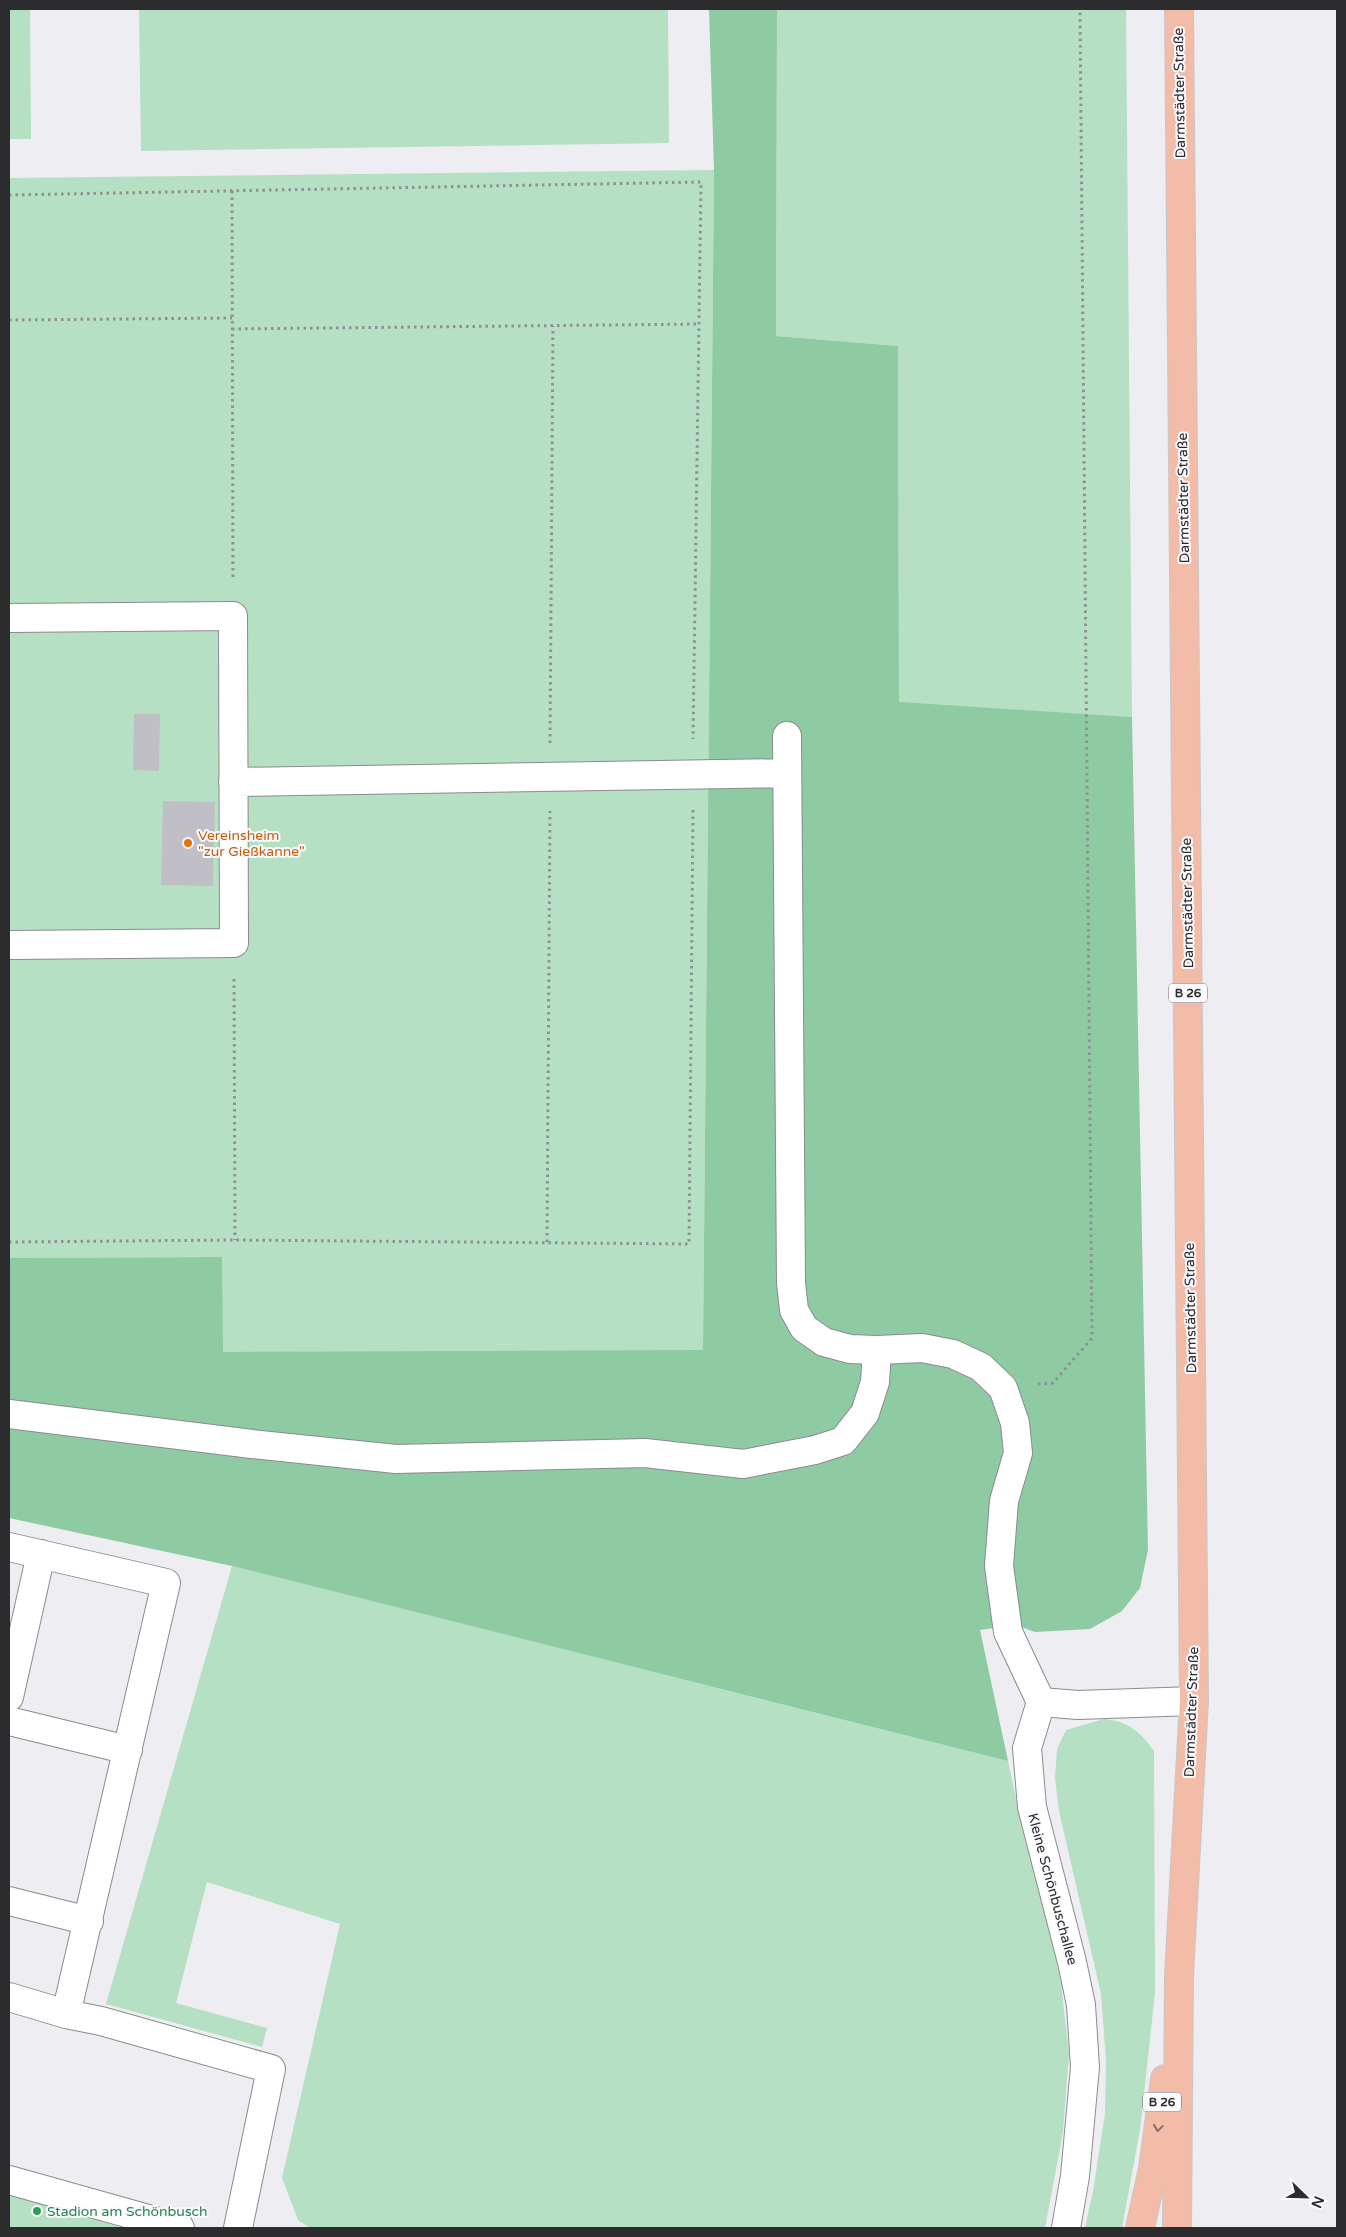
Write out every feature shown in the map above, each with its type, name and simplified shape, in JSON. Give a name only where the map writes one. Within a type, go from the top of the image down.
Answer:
[{"type":"main road","name":"Darmstädter Straße","points":[[1178,2228],[1179,1976],[1194,1701],[1179,9]]},
{"type":"main road","name":"Darmstädter Straße","points":[[1140,2228],[1153,2169],[1179,1976]]},
{"type":"street","points":[[9,618],[233,616],[234,943],[9,946]]},
{"type":"street","points":[[787,736],[791,1273],[794,1310],[804,1328],[824,1342],[850,1349],[922,1348],[953,1354],[981,1367],[1003,1388],[1015,1423],[1018,1453],[1004,1501],[998,1566],[1008,1632],[1041,1702],[1078,1705],[1194,1701]]},
{"type":"street","points":[[233,782],[788,773]]},
{"type":"street","points":[[9,1414],[252,1444],[396,1459],[645,1453],[743,1464],[815,1450],[842,1440],[865,1413],[875,1382],[877,1350]]},
{"type":"street","points":[[9,1547],[166,1583],[66,2014]]},
{"type":"street","points":[[9,1696],[41,1554]]},
{"type":"street","name":"Kleine Schönbuschallee","points":[[1041,1702],[1027,1748],[1032,1807],[1072,1962],[1081,2005],[1085,2068],[1076,2176],[1066,2228]]},
{"type":"street","points":[[9,1721],[128,1750]]},
{"type":"street","points":[[9,1901],[89,1920]]},
{"type":"street","points":[[9,1997],[271,2069],[238,2228]]},
{"type":"street","points":[[9,2180],[180,2228]]},
{"type":"path","points":[[1003,1388],[1053,1383],[1092,1338],[1080,9]]},
{"type":"path","points":[[9,196],[701,182],[688,1244],[234,1240],[9,1242]]},
{"type":"path","points":[[232,192],[233,616]]},
{"type":"path","points":[[9,320],[232,318]]},
{"type":"path","points":[[232,329],[699,324]]},
{"type":"path","points":[[234,943],[234,1240]]},
{"type":"green space","points":[[9,9],[30,9],[31,139],[9,139]]},
{"type":"green space","points":[[139,9],[668,9],[669,143],[141,151]]},
{"type":"green space","points":[[709,9],[777,9],[776,336],[898,346],[899,702],[1132,717],[1148,1550],[1140,1588],[1122,1611],[1090,1629],[1035,1632],[1016,1625],[980,1630],[1008,1761],[232,1566],[9,1518],[9,1258],[222,1257],[223,1352],[703,1350],[714,170]]},
{"type":"green space","points":[[777,9],[1126,9],[1132,717],[899,703],[898,346],[776,336]]},
{"type":"green space","points":[[714,170],[703,1351],[222,1352],[222,1257],[9,1258],[9,178]]},
{"type":"green space","points":[[232,1566],[1008,1761],[1025,1840],[1047,1915],[1061,1983],[1069,2054],[1063,2132],[1045,2228],[310,2228],[298,2220],[282,2178],[340,1924],[207,1882],[176,2003],[267,2028],[262,2047],[106,2004]]},
{"type":"green space","points":[[1104,1719],[1127,1725],[1139,1733],[1154,1751],[1155,1993],[1140,2130],[1122,2228],[1085,2228],[1105,2114],[1106,2061],[1101,1994],[1059,1811],[1055,1778],[1057,1749],[1066,1730]]},
{"type":"green space","name":"Stadion am Schönbusch","points":[[9,2193],[123,2228],[9,2228]]},
{"type":"building","points":[[134,714],[160,714],[159,771],[133,770]]},
{"type":"building","name":"Vereinsheim \"zur Gießkanne\"","points":[[163,801],[215,802],[213,886],[161,885]]},
{"type":"place","name":"Vereinsheim \"zur Gießkanne\"","points":[[188,843]]},
{"type":"place","name":"Stadion am Schönbusch","points":[[37,2211]]}]
